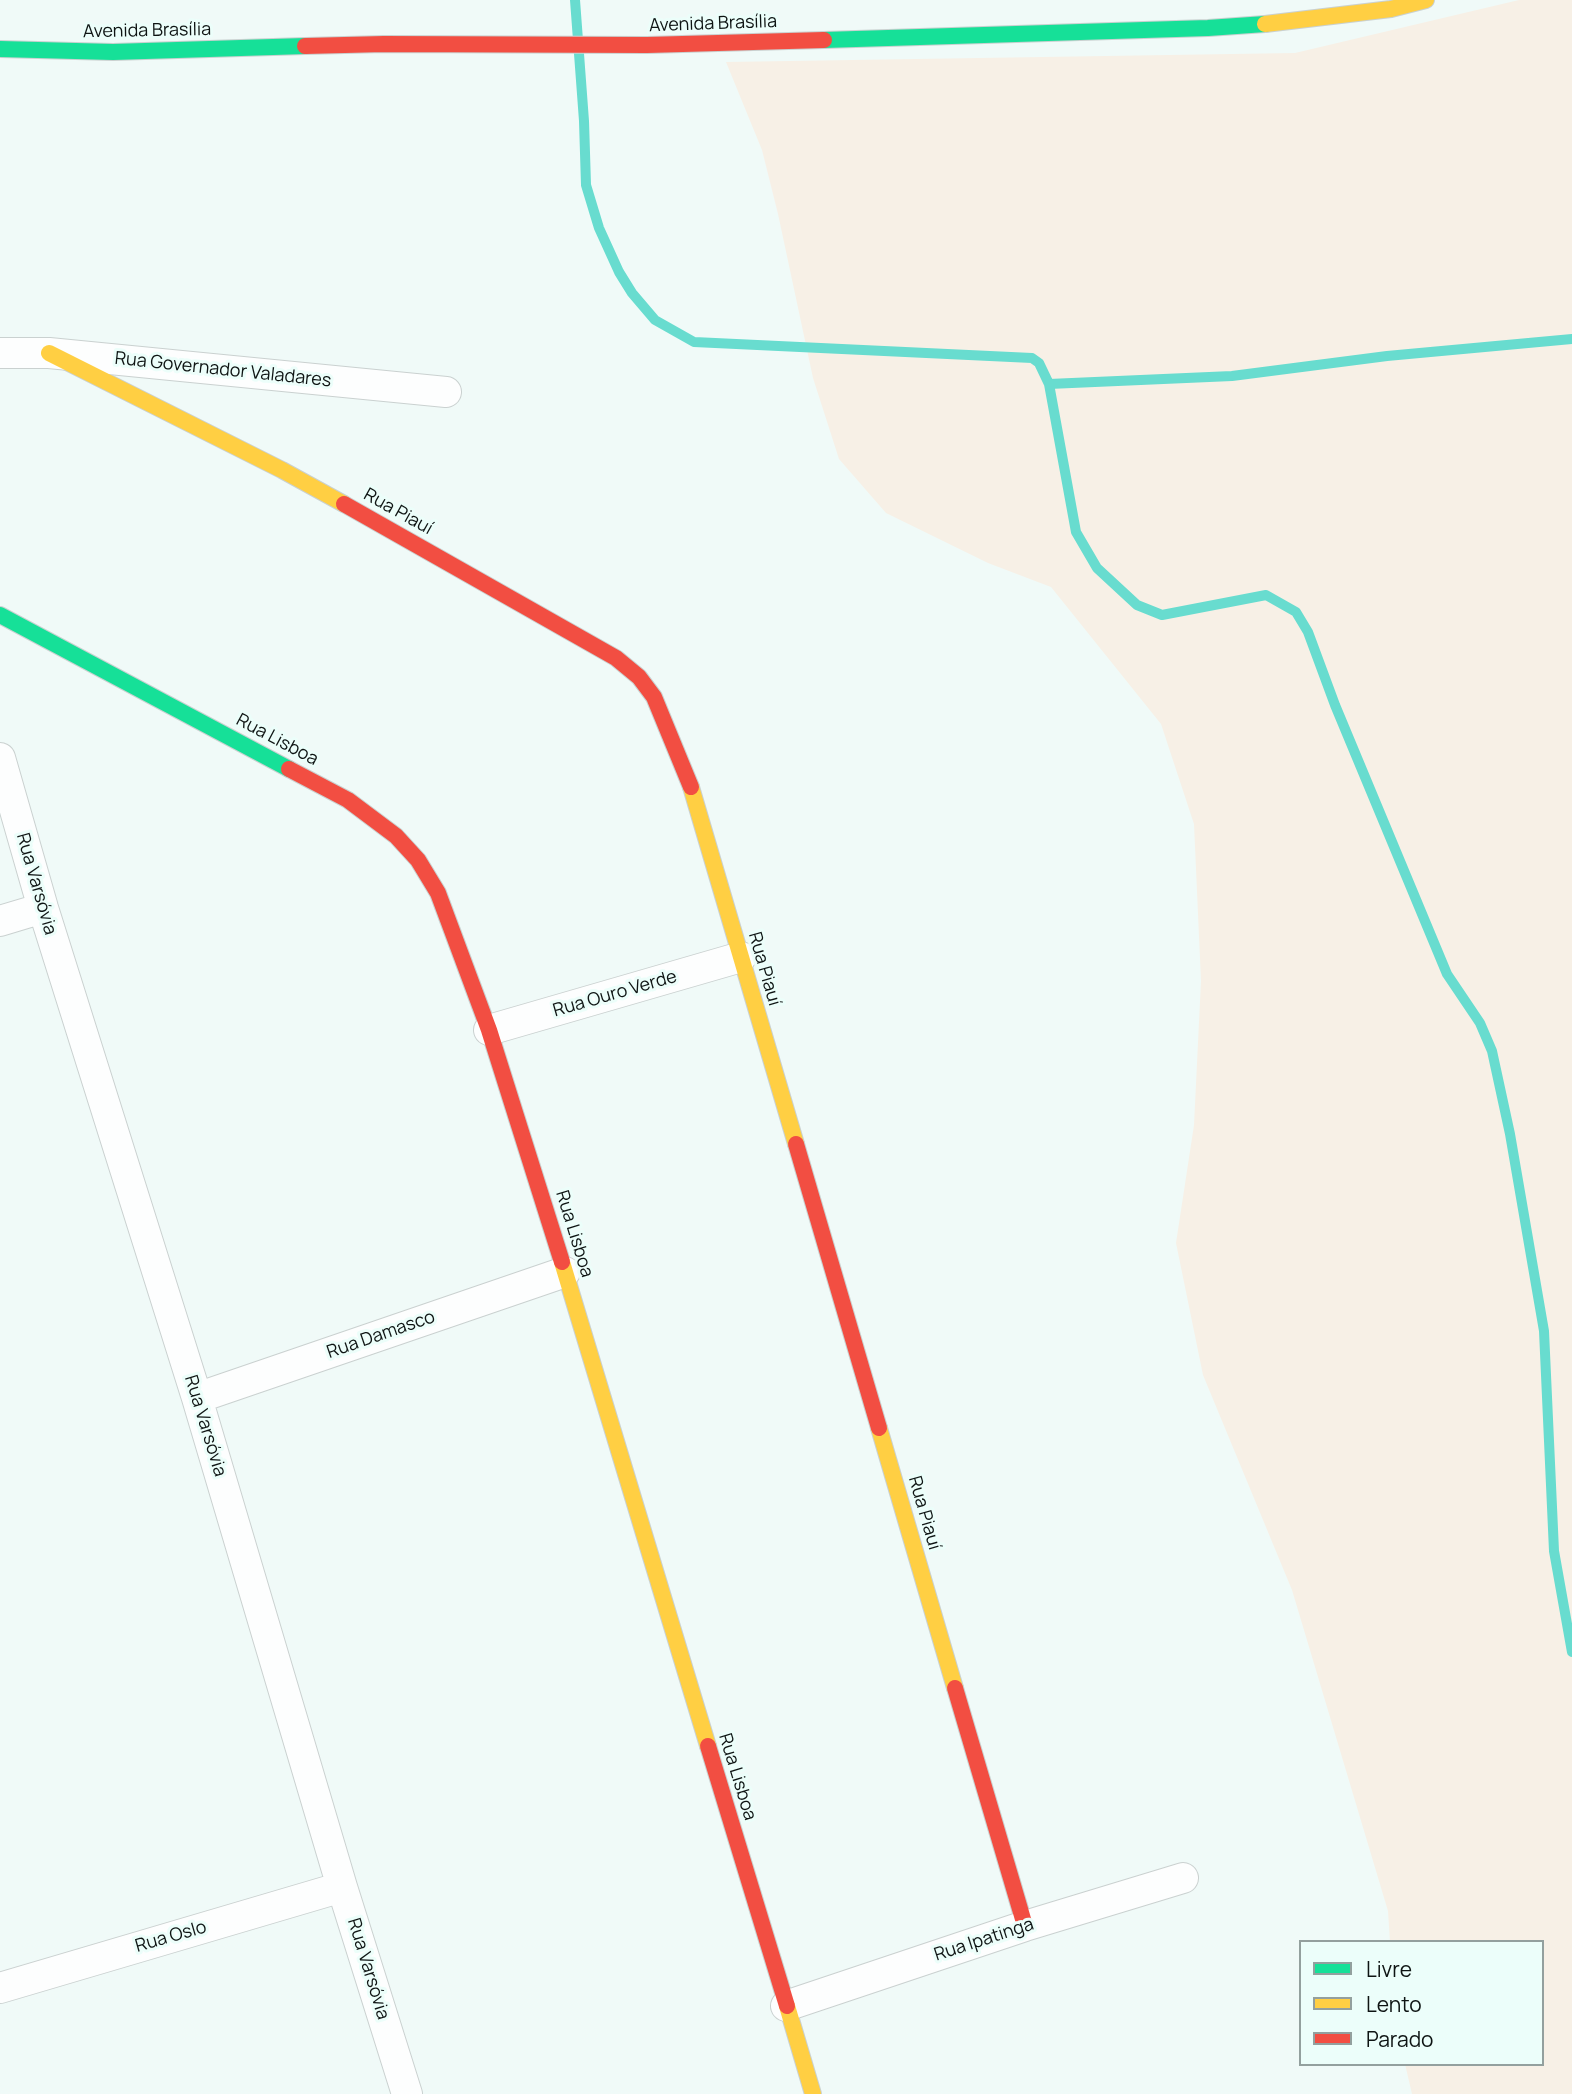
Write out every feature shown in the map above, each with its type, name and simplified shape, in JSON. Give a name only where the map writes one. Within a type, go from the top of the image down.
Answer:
[{"type":"street","name":"Avenida Brasília","points":[[0,49],[113,52],[384,44],[647,45],[1208,28],[1299,22],[1391,9],[1426,0]]},
{"type":"street","name":"Rua Governador Valadares","points":[[0,353],[49,353],[446,392]]},
{"type":"street","name":"Rua Piauí","points":[[49,353],[294,477],[585,639],[616,658],[639,677],[654,696],[689,780],[1025,1926]]},
{"type":"street","name":"Rua Lisboa","points":[[0,615],[348,800],[396,836],[418,860],[438,892],[489,1030],[565,1272],[813,2094]]},
{"type":"street","name":"Rua Varsóvia","points":[[0,758],[43,908],[197,1398],[342,1887],[407,2094]]},
{"type":"street","points":[[0,921],[43,908]]},
{"type":"street","name":"Rua Ouro Verde","points":[[489,1030],[741,957]]},
{"type":"street","name":"Rua Damasco","points":[[197,1398],[565,1272]]},
{"type":"street","name":"Rua Ipatinga","points":[[786,2006],[1025,1926],[1183,1878]]},
{"type":"street","name":"Rua Oslo","points":[[0,1988],[342,1887]]},
{"type":"shaded area","points":[[1519,0],[1572,0],[1572,2094],[1412,2094],[1405,2066],[1544,2066],[1544,1940],[1390,1940],[1388,1911],[1292,1590],[1203,1375],[1176,1243],[1194,1125],[1201,981],[1194,824],[1161,724],[1051,587],[988,563],[886,513],[839,459],[813,378],[762,150],[726,62],[1295,53]]},
{"type":"waterway","points":[[575,0],[586,185],[599,228],[619,272],[632,293],[655,320],[694,342],[1032,358],[1039,363],[1049,384],[1076,532],[1097,568],[1137,605],[1162,615],[1266,595],[1296,612],[1308,632],[1335,705],[1447,974],[1480,1023],[1492,1051],[1510,1134],[1544,1331],[1554,1551],[1572,1652]]},
{"type":"waterway","points":[[1049,384],[1232,376],[1387,356],[1572,339]]},
{"type":"traffic: fast","points":[[824,40],[1265,24]]},
{"type":"traffic: fast","points":[[0,49],[113,52],[305,46]]},
{"type":"traffic: fast","points":[[0,615],[289,769]]},
{"type":"traffic: slow","points":[[1265,24],[1391,9],[1426,0]]},
{"type":"traffic: slow","points":[[49,353],[344,504]]},
{"type":"traffic: slow","points":[[691,787],[796,1144]]},
{"type":"traffic: slow","points":[[562,1262],[708,1746]]},
{"type":"traffic: slow","points":[[879,1428],[955,1688]]},
{"type":"traffic: slow","points":[[787,2006],[813,2094]]},
{"type":"traffic: jam","points":[[305,46],[647,45],[824,40]]},
{"type":"traffic: jam","points":[[344,504],[616,658],[639,677],[654,697],[691,787]]},
{"type":"traffic: jam","points":[[289,769],[348,800],[396,836],[418,860],[438,893],[489,1030],[562,1262]]},
{"type":"traffic: jam","points":[[796,1144],[879,1428]]},
{"type":"traffic: jam","points":[[955,1688],[1025,1926]]},
{"type":"traffic: jam","points":[[708,1746],[787,2006]]}]
